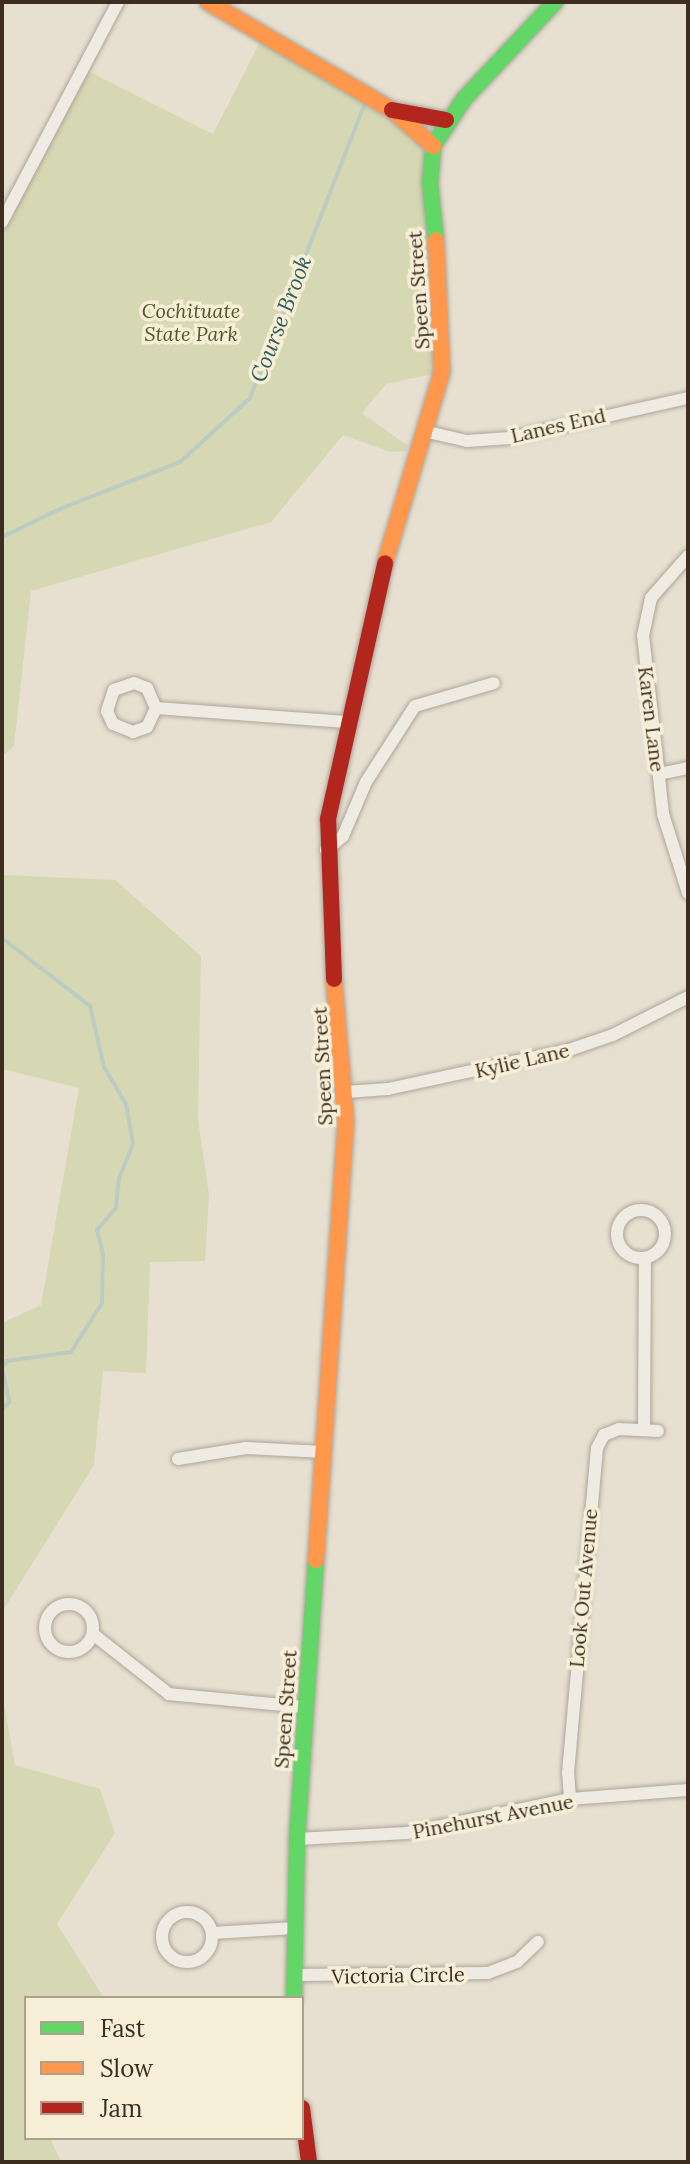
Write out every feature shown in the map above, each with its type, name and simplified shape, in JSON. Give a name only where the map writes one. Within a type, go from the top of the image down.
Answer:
[{"type":"street","points":[[2,222],[118,2]]},
{"type":"street","points":[[208,2],[392,110],[433,146],[446,120],[555,2]]},
{"type":"street","points":[[392,110],[446,120]]},
{"type":"street","name":"Speen Street","points":[[294,1996],[297,1839],[346,1092],[326,850],[332,788],[346,722],[394,529],[428,432],[444,355],[430,183],[433,146]]},
{"type":"street","name":"Lanes End","points":[[428,432],[467,441],[499,439],[688,398]]},
{"type":"street","name":"Karen Lane","points":[[688,556],[651,598],[644,615],[644,656],[667,837],[688,893]]},
{"type":"street","points":[[126,683],[147,688],[156,708],[147,727],[133,732],[113,724],[107,711],[114,690],[126,683]]},
{"type":"street","points":[[326,850],[343,836],[366,782],[415,706],[494,683]]},
{"type":"street","points":[[156,708],[346,722]]},
{"type":"street","points":[[659,774],[688,768]]},
{"type":"street","name":"Kylie Lane","points":[[346,1092],[388,1089],[569,1050],[613,1035],[688,997]]},
{"type":"street","points":[[633,1210],[654,1213],[664,1227],[660,1248],[645,1258],[628,1255],[618,1243],[618,1225],[633,1210]]},
{"type":"street","points":[[644,1429],[645,1258]]},
{"type":"street","name":"Look Out Avenue","points":[[570,1799],[568,1773],[597,1448],[611,1431],[658,1431]]},
{"type":"street","points":[[178,1459],[246,1448],[324,1452]]},
{"type":"street","points":[[93,1634],[78,1651],[57,1650],[45,1636],[45,1621],[61,1605],[77,1605],[90,1617],[93,1634],[169,1694],[305,1707]]},
{"type":"street","name":"Pinehurst Avenue","points":[[297,1839],[420,1831],[570,1799],[688,1790]]},
{"type":"street","points":[[183,1912],[205,1919],[212,1933],[205,1954],[191,1961],[171,1955],[162,1939],[168,1921],[183,1912]]},
{"type":"street","points":[[212,1933],[295,1928]]},
{"type":"street","name":"Victoria Circle","points":[[295,1975],[488,1973],[517,1962],[538,1942]]},
{"type":"street","points":[[304,2123],[309,2162]]},
{"type":"green space","name":"Cochituate State Park","points":[[265,32],[433,146],[442,372],[386,384],[362,413],[408,446],[406,451],[390,452],[343,435],[271,522],[31,591],[14,746],[2,756],[2,222],[82,68],[213,134]]},
{"type":"green space","points":[[2,875],[115,880],[201,956],[198,1119],[209,1195],[205,1261],[150,1262],[146,1373],[103,1371],[94,1465],[2,1612],[2,1323],[41,1305],[79,1088],[2,1069]]},
{"type":"green space","points":[[2,1693],[15,1765],[100,1789],[115,1833],[57,1924],[103,1996],[24,1996],[24,2140],[51,2140],[61,2162],[2,2162]]},
{"type":"waterway","name":"Course Brook","points":[[2,537],[62,508],[180,462],[250,398],[364,105]]},
{"type":"waterway","name":"Course Brook","points":[[2,938],[90,1006],[104,1067],[126,1104],[133,1144],[119,1178],[116,1208],[97,1230],[103,1254],[102,1303],[71,1352],[7,1361],[2,1368],[9,1402],[2,1409]]},
{"type":"traffic: fast","points":[[436,240],[430,183],[433,146],[464,99],[555,2]]},
{"type":"traffic: fast","points":[[294,1996],[297,1839],[316,1560]]},
{"type":"traffic: slow","points":[[208,2],[392,110],[433,146]]},
{"type":"traffic: slow","points":[[385,563],[442,372],[436,240]]},
{"type":"traffic: slow","points":[[316,1560],[346,1123],[334,979]]},
{"type":"traffic: jam","points":[[392,110],[446,120]]},
{"type":"traffic: jam","points":[[334,979],[328,819],[385,563]]},
{"type":"traffic: jam","points":[[304,2123],[309,2162]]}]
